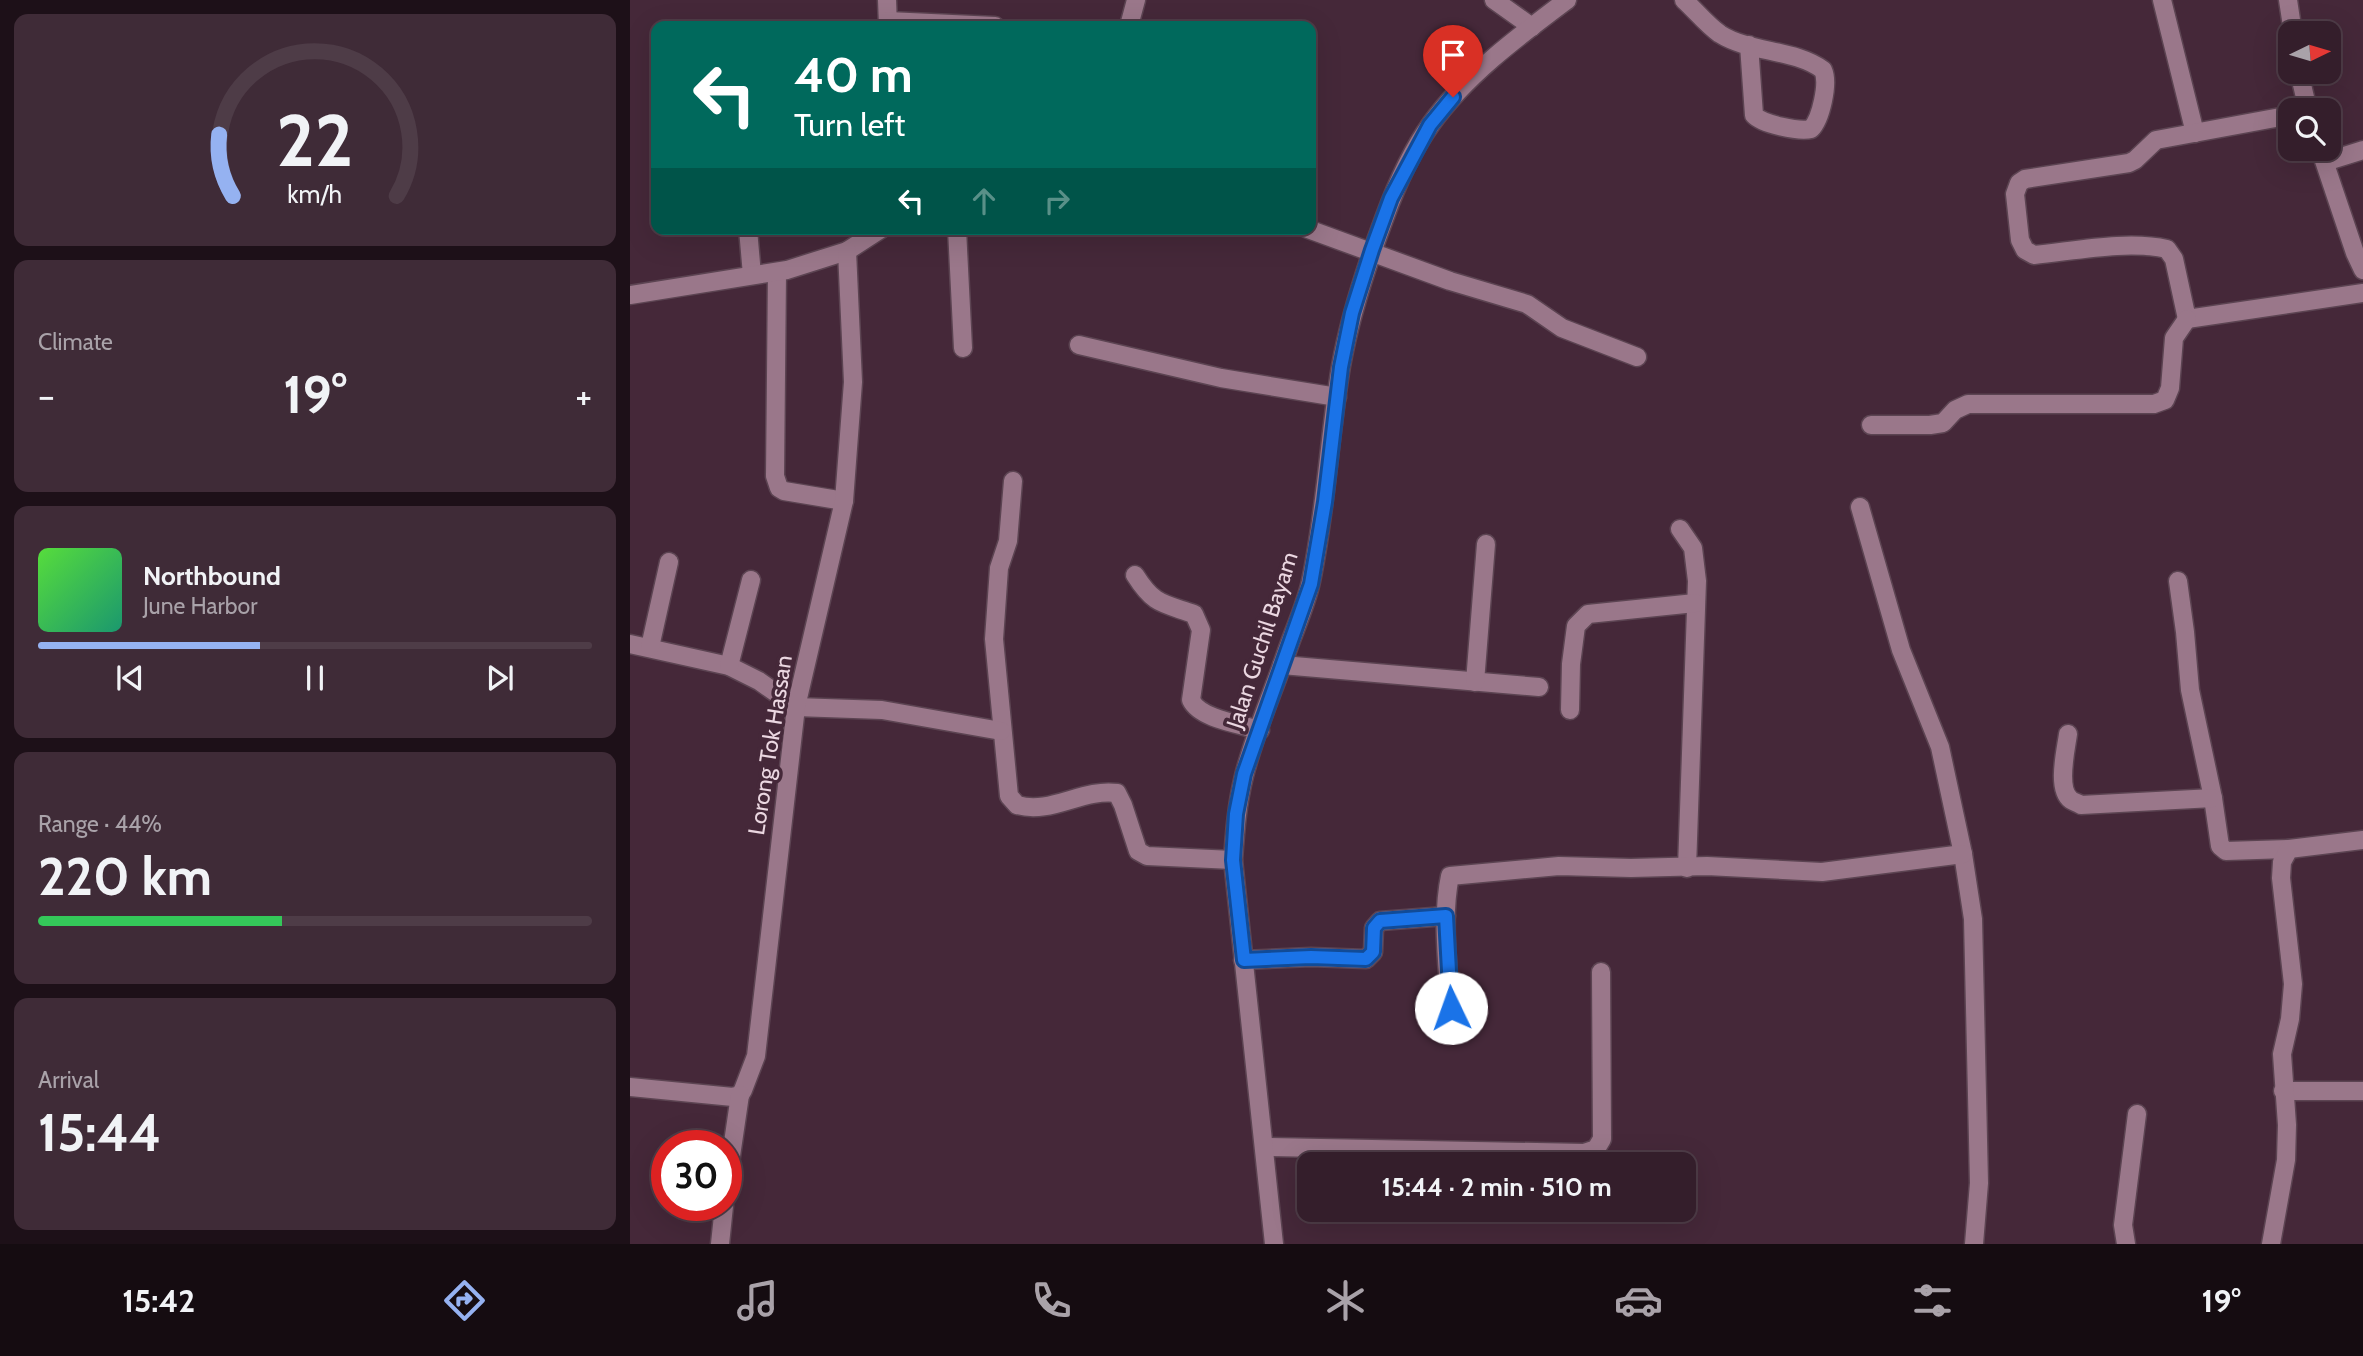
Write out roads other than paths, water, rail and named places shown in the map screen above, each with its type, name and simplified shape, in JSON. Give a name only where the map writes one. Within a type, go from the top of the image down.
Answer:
[{"type":"street","points":[[887,0],[888,21]]},
{"type":"street","points":[[1130,21],[1136,0]]},
{"type":"street","points":[[1494,0],[1532,27]]},
{"type":"street","name":"Jalan Guchil Bayam","points":[[1274,1244],[1233,860],[1236,814],[1260,730],[1311,584],[1325,502],[1341,367],[1352,313],[1391,198],[1430,125],[1453,97],[1532,27],[1567,0]]},
{"type":"street","points":[[1684,0],[1720,34],[1809,62],[1823,70],[1826,80],[1822,106],[1811,130],[1802,131],[1762,121],[1754,115],[1749,45]]},
{"type":"street","points":[[2162,0],[2195,133]]},
{"type":"street","points":[[2288,0],[2291,21]]},
{"type":"street","points":[[1871,425],[1943,423],[1955,410],[1968,404],[2154,404],[2165,400],[2171,388],[2174,338],[2187,319],[2174,259],[2167,250],[2155,247],[2034,255],[2025,250],[2021,240],[2015,194],[2019,183],[2025,179],[2129,163],[2156,140],[2278,117]]},
{"type":"street","points":[[2341,153],[2363,150]]},
{"type":"street","points":[[2325,161],[2363,270]]},
{"type":"street","points":[[1316,232],[1372,250],[1450,281],[1527,304],[1562,328],[1637,357]]},
{"type":"street","points":[[749,235],[752,275]]},
{"type":"street","points":[[630,295],[777,273],[847,251],[872,235]]},
{"type":"street","points":[[957,235],[963,348]]},
{"type":"street","name":"Lorong Tok Hassan","points":[[735,1130],[740,1095],[756,1056],[796,707],[844,500],[853,382],[847,251]]},
{"type":"street","points":[[777,273],[775,476],[779,488],[785,491],[844,500]]},
{"type":"street","points":[[2187,319],[2363,293]]},
{"type":"street","points":[[1079,345],[1221,378],[1338,397]]},
{"type":"street","points":[[1013,481],[1008,541],[999,568],[994,639],[1009,796],[1017,805],[1039,808],[1105,792],[1117,793],[1138,851],[1147,856],[1233,860]]},
{"type":"street","points":[[1860,507],[1902,650],[1940,747],[1963,854],[1973,919],[1979,1177],[1974,1244]]},
{"type":"street","points":[[1680,529],[1693,548],[1697,581],[1687,868]]},
{"type":"street","points":[[1475,682],[1486,544]]},
{"type":"street","points":[[650,647],[669,562]]},
{"type":"street","points":[[1135,575],[1147,593],[1157,601],[1194,614],[1198,620],[1201,630],[1191,700],[1194,707],[1203,713],[1260,730]]},
{"type":"street","points":[[729,666],[751,580]]},
{"type":"street","points":[[2178,581],[2190,690],[2213,798],[2220,846],[2226,851],[2289,849],[2363,840]]},
{"type":"street","points":[[1570,710],[1571,664],[1576,626],[1581,618],[1588,614],[1695,603]]},
{"type":"street","points":[[630,644],[729,666],[760,681],[796,707],[882,710],[1001,731]]},
{"type":"street","points":[[1282,665],[1539,687]]},
{"type":"street","points":[[2068,734],[2063,773],[2064,790],[2069,799],[2081,805],[2213,798]]},
{"type":"street","points":[[2271,1244],[2286,1160],[2287,1125],[2282,1054],[2290,1019],[2293,984],[2281,862],[2289,849]]},
{"type":"street","points":[[1452,1031],[1446,916],[1450,876],[1559,866],[1707,866],[1822,872],[1963,854]]},
{"type":"street","points":[[1244,960],[1311,957],[1366,959],[1373,952],[1374,928],[1380,921],[1446,916]]},
{"type":"street","points":[[1265,1147],[1584,1153],[1596,1149],[1602,1139],[1601,972]]},
{"type":"street","points":[[630,1087],[724,1097],[740,1095]]},
{"type":"street","points":[[2283,1091],[2363,1091]]},
{"type":"street","points":[[2126,1244],[2123,1225],[2137,1114]]},
{"type":"street","points":[[720,1244],[722,1221]]}]
